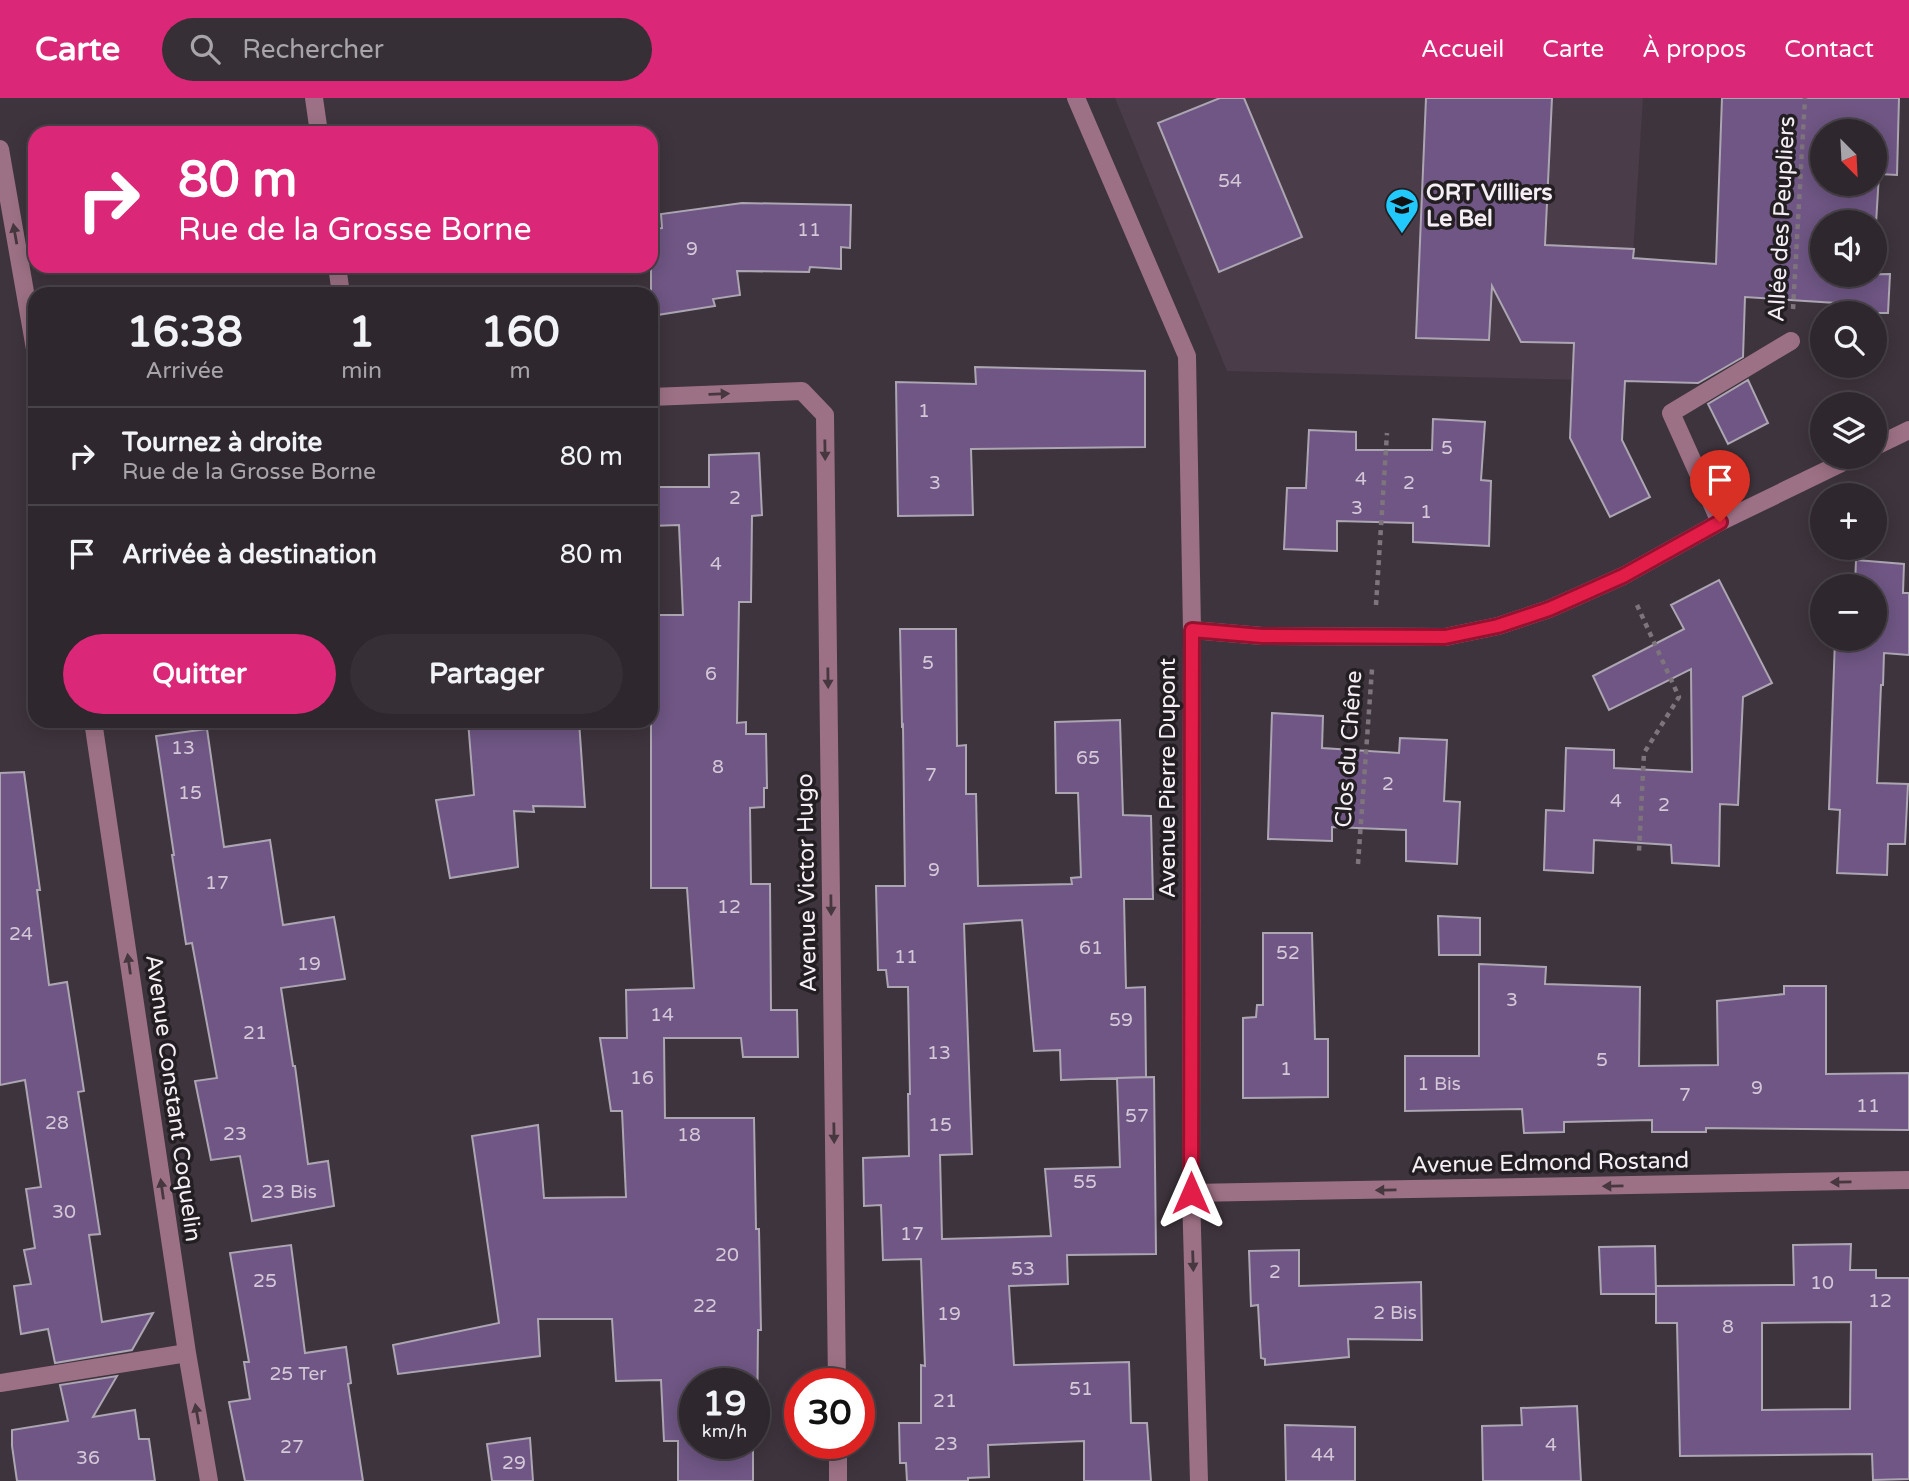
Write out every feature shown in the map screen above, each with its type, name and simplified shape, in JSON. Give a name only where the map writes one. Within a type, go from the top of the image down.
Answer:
[{"type":"street","points":[[314,98],[318,126]]},
{"type":"street","name":"Avenue Pierre Dupont","points":[[1076,98],[1186,356],[1192,630],[1191,1193],[1199,1481]]},
{"type":"street","points":[[0,149],[28,309]]},
{"type":"street","points":[[1720,522],[1671,412],[1791,341]]},
{"type":"street","name":"Avenue Victor Hugo","points":[[658,397],[802,391],[825,415],[837,1368]]},
{"type":"street","points":[[1887,441],[1909,430]]},
{"type":"street","points":[[1192,630],[1262,636],[1445,637],[1498,626],[1549,609],[1623,576],[1720,522],[1829,469]]},
{"type":"street","name":"Avenue Constant Coquelin","points":[[94,728],[187,1353],[209,1481]]},
{"type":"street","name":"Avenue Edmond Rostand","points":[[1191,1193],[1909,1181]]},
{"type":"street","points":[[0,1383],[187,1353]]},
{"type":"street","points":[[838,1459],[838,1481]]},
{"type":"path","name":"Allée des Peupliers","points":[[1791,341],[1805,98]]},
{"type":"path","name":"Clos du Chêne","points":[[1357,864],[1387,433]]},
{"type":"path","points":[[1623,576],[1679,697],[1644,753],[1639,851]]},
{"type":"shaded area","name":"ORT Villiers Le Bel","points":[[1115,98],[1643,98],[1625,381],[1227,371]]},
{"type":"building","points":[[1220,98],[1244,98],[1302,237],[1219,272],[1158,123]]},
{"type":"building","points":[[1426,98],[1552,98],[1545,245],[1634,249],[1633,258],[1716,264],[1722,98],[1899,98],[1897,175],[1887,174],[1887,119],[1810,119],[1810,196],[1878,196],[1877,210],[1810,210],[1810,287],[1887,287],[1887,274],[1890,274],[1888,313],[1887,301],[1810,301],[1745,297],[1743,357],[1698,383],[1625,381],[1622,440],[1650,497],[1610,517],[1570,438],[1574,343],[1521,342],[1492,286],[1489,340],[1416,338]]},
{"type":"building","points":[[742,203],[851,205],[850,248],[841,247],[841,269],[810,267],[809,272],[737,271],[740,295],[713,299],[715,306],[658,315],[658,287],[651,287],[651,273],[658,273],[658,228],[662,228],[661,214]]},
{"type":"building","points":[[975,367],[1145,371],[1145,447],[971,449],[973,515],[898,516],[896,382],[976,384]]},
{"type":"building","points":[[1748,380],[1768,423],[1728,444],[1708,404]]},
{"type":"building","points":[[1433,419],[1485,422],[1481,480],[1491,481],[1489,546],[1413,542],[1413,523],[1337,521],[1337,551],[1284,549],[1287,488],[1306,488],[1309,430],[1356,432],[1356,450],[1432,450]]},
{"type":"building","points":[[759,453],[762,515],[752,516],[751,602],[739,602],[737,723],[746,722],[746,734],[766,734],[767,788],[764,788],[764,807],[750,808],[751,884],[770,884],[771,1010],[797,1010],[798,1057],[743,1057],[741,1038],[664,1038],[665,1118],[754,1118],[756,1229],[759,1229],[761,1330],[758,1330],[758,1368],[679,1368],[679,1459],[753,1459],[753,1481],[678,1481],[678,1441],[664,1441],[661,1380],[616,1381],[612,1319],[538,1319],[540,1356],[398,1374],[393,1345],[499,1323],[472,1136],[538,1125],[544,1198],[626,1197],[622,1111],[611,1111],[600,1038],[627,1038],[626,990],[694,988],[687,888],[651,888],[651,728],[658,728],[658,615],[683,615],[679,525],[658,526],[658,487],[709,487],[709,455]]},
{"type":"building","points":[[1856,560],[1904,564],[1903,593],[1909,593],[1909,655],[1884,653],[1881,685],[1877,783],[1908,784],[1905,844],[1888,844],[1887,875],[1837,873],[1840,810],[1829,809],[1835,651],[1887,651],[1887,574],[1855,574]]},
{"type":"building","points":[[1719,580],[1772,683],[1743,697],[1738,805],[1720,804],[1719,866],[1672,863],[1671,845],[1594,840],[1593,873],[1544,870],[1546,810],[1564,811],[1566,748],[1614,750],[1614,768],[1692,772],[1691,669],[1609,710],[1593,676],[1684,629],[1671,605]]},
{"type":"building","points":[[900,629],[956,629],[957,746],[966,745],[966,794],[976,794],[978,886],[1072,884],[1071,878],[1081,877],[1078,793],[1056,793],[1055,722],[1120,720],[1123,815],[1151,816],[1153,899],[1124,899],[1126,988],[1145,987],[1146,1077],[1120,1078],[1154,1077],[1156,1254],[1067,1255],[1068,1284],[1009,1286],[1014,1365],[1129,1362],[1131,1423],[1147,1423],[1151,1481],[1084,1481],[1084,1441],[988,1445],[989,1477],[968,1478],[968,1481],[907,1481],[906,1463],[900,1463],[899,1423],[921,1423],[921,1365],[925,1366],[921,1259],[883,1260],[881,1205],[864,1206],[863,1158],[909,1156],[908,987],[888,987],[886,970],[878,970],[876,886],[905,886]],"holes":[[[1022,920],[1034,1051],[1060,1050],[1061,1080],[1117,1078],[1120,1167],[1045,1169],[1051,1236],[942,1239],[940,1155],[972,1154],[964,924]]]},
{"type":"building","points":[[1272,713],[1323,716],[1322,748],[1399,753],[1400,738],[1447,740],[1444,801],[1460,802],[1457,864],[1406,861],[1406,830],[1332,827],[1332,841],[1268,839]]},
{"type":"building","points":[[469,728],[579,728],[585,807],[533,806],[534,812],[514,811],[518,867],[450,878],[436,800],[474,795]]},
{"type":"building","points":[[207,729],[224,847],[270,840],[283,925],[334,917],[345,979],[281,988],[308,1164],[328,1161],[334,1206],[252,1221],[240,1156],[211,1160],[195,1081],[217,1078],[192,943],[186,944],[156,736]]},
{"type":"building","points":[[24,772],[40,890],[37,890],[49,985],[67,982],[84,1091],[78,1092],[100,1234],[89,1235],[102,1322],[153,1313],[132,1350],[55,1363],[48,1329],[21,1334],[14,1286],[31,1284],[24,1250],[35,1248],[26,1189],[41,1187],[25,1080],[0,1085],[0,773]]},
{"type":"building","points":[[1438,916],[1480,918],[1480,955],[1439,955]]},
{"type":"building","points":[[1263,933],[1312,933],[1315,1039],[1328,1039],[1328,1097],[1243,1098],[1243,1018],[1256,1017],[1257,1005],[1263,1005]]},
{"type":"building","points":[[1479,964],[1546,967],[1545,984],[1640,987],[1639,1066],[1718,1065],[1717,1001],[1784,994],[1784,986],[1826,986],[1826,1074],[1909,1073],[1909,1130],[1706,1128],[1706,1132],[1652,1132],[1652,1120],[1564,1122],[1564,1132],[1524,1133],[1522,1109],[1405,1111],[1405,1056],[1479,1056]]},
{"type":"building","points":[[1851,1244],[1850,1270],[1876,1270],[1876,1278],[1909,1278],[1909,1479],[1873,1480],[1872,1454],[1680,1456],[1677,1323],[1656,1323],[1656,1286],[1794,1285],[1793,1245]],"holes":[[[1851,1322],[1850,1409],[1762,1410],[1762,1323]]]},
{"type":"building","points":[[291,1245],[305,1353],[346,1347],[351,1383],[348,1384],[363,1481],[245,1481],[229,1402],[250,1399],[244,1362],[249,1362],[230,1253]]},
{"type":"building","points":[[1655,1246],[1656,1294],[1601,1294],[1599,1247]]},
{"type":"building","points":[[1299,1250],[1299,1286],[1421,1282],[1422,1340],[1348,1339],[1349,1357],[1265,1365],[1265,1359],[1261,1358],[1258,1305],[1251,1306],[1249,1251]]},
{"type":"building","points":[[117,1376],[93,1417],[135,1410],[139,1439],[149,1439],[155,1481],[17,1481],[12,1430],[68,1421],[60,1385]]},
{"type":"building","points":[[1577,1406],[1581,1481],[1483,1481],[1482,1426],[1522,1425],[1521,1408]]},
{"type":"building","points":[[1285,1425],[1355,1427],[1355,1481],[1286,1481]]},
{"type":"building","points":[[530,1438],[533,1481],[492,1481],[487,1444]]},
{"type":"place","name":"ORT Villiers Le Bel","points":[[1402,235]]},
{"type":"route","points":[[1191,1193],[1192,630],[1262,636],[1445,637],[1498,626],[1549,609],[1623,576],[1720,522]]}]
